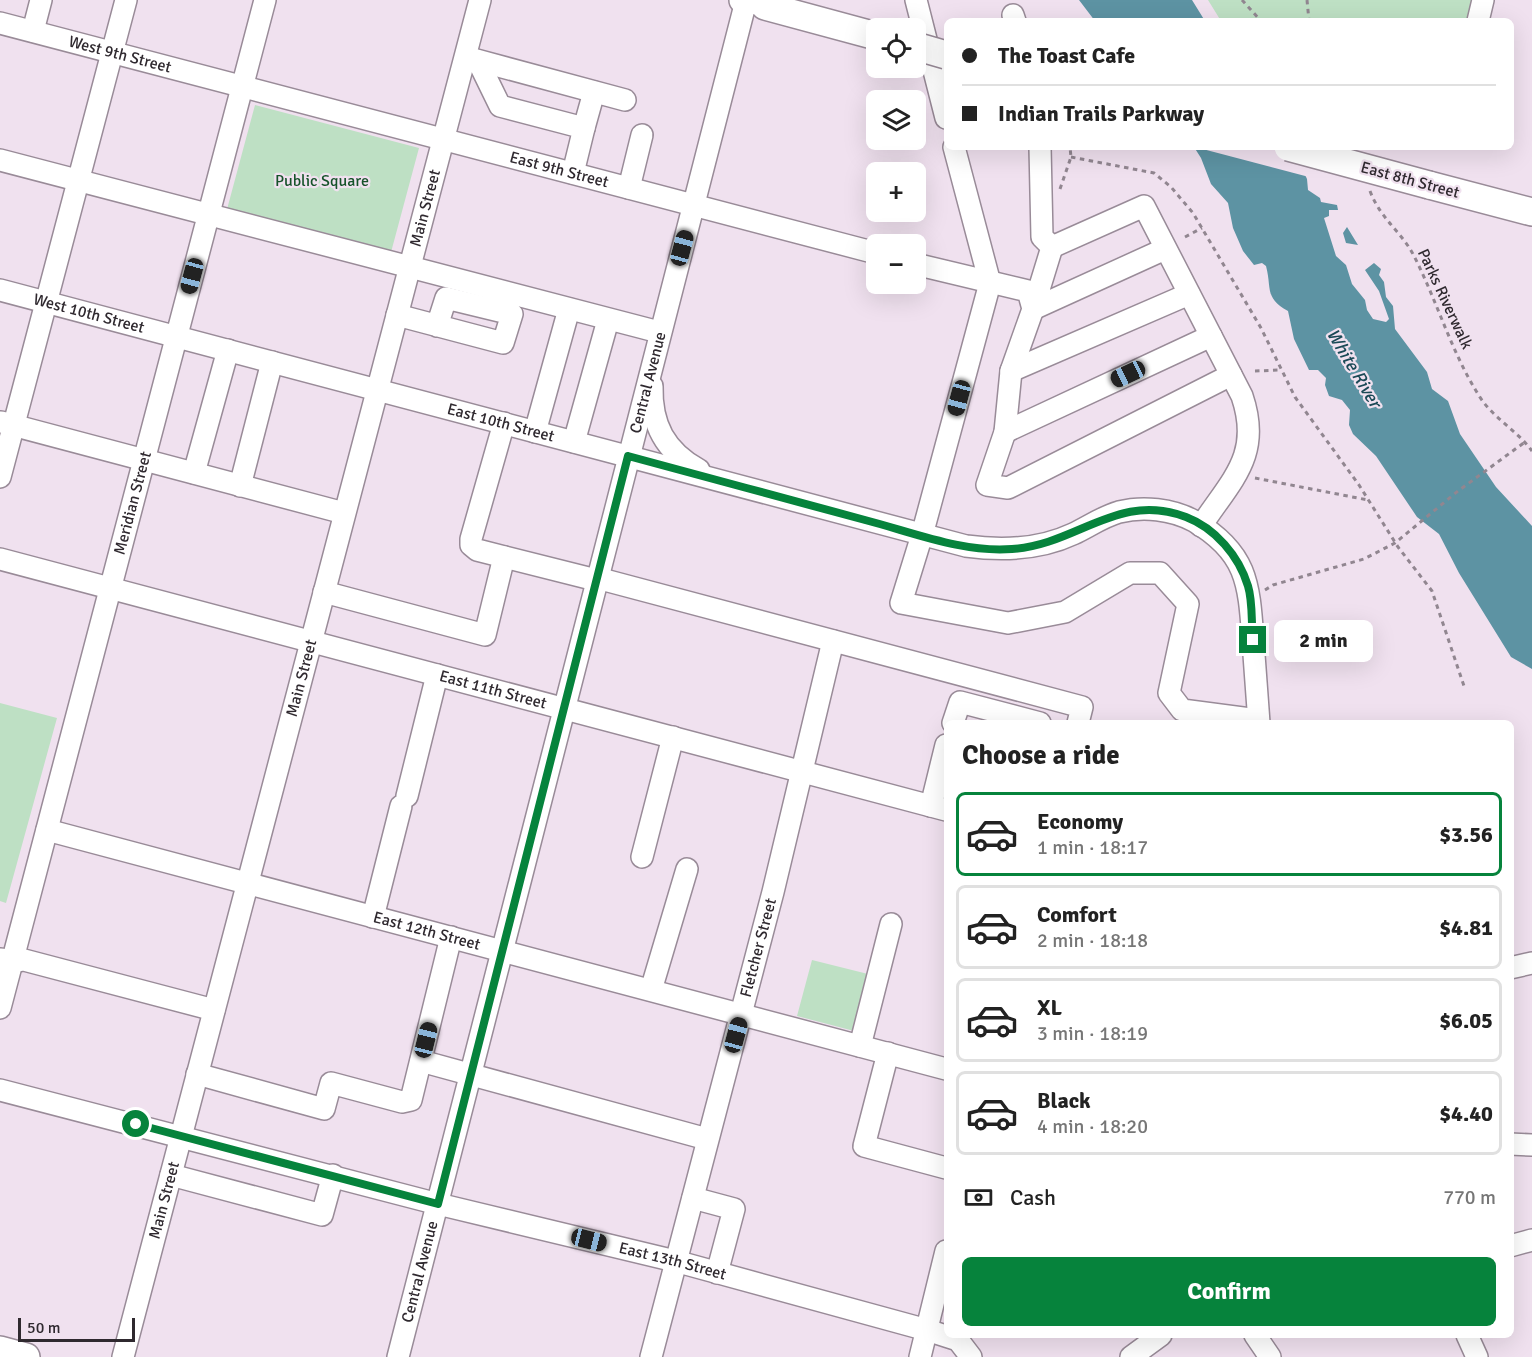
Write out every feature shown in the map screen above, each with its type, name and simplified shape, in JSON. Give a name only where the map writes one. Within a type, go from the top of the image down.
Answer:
[{"type":"main road","points":[[750,2],[866,33]]},
{"type":"main road","points":[[926,49],[944,54]]},
{"type":"main road","name":"East 8th Street","points":[[1299,150],[1532,212]]},
{"type":"main road","points":[[0,1350],[26,1357]]},
{"type":"street","points":[[33,31],[41,0]]},
{"type":"street","points":[[0,477],[7,424],[45,302],[126,0]]},
{"type":"street","name":"Meridian Street","points":[[0,1008],[6,960],[47,830],[265,0]]},
{"type":"street","name":"Main Street","points":[[123,1357],[443,139],[472,59],[480,0]]},
{"type":"street","points":[[916,0],[944,109]]},
{"type":"street","points":[[1479,18],[1483,0]]},
{"type":"street","name":"Central Avenue","points":[[398,1357],[659,332],[750,2]]},
{"type":"street","name":"West 9th Street","points":[[0,23],[242,86]]},
{"type":"street","points":[[472,59],[625,100]]},
{"type":"street","points":[[472,59],[500,106],[584,129]]},
{"type":"street","name":"East 9th Street","points":[[242,86],[866,250]]},
{"type":"street","points":[[573,173],[594,92]]},
{"type":"street","points":[[628,188],[642,135]]},
{"type":"street","points":[[955,150],[990,283],[922,535],[900,603],[1008,623],[1065,612],[1130,573],[1160,573],[1188,604],[1169,693],[1182,710],[1245,720]]},
{"type":"street","points":[[1040,150],[1042,237],[1053,247]]},
{"type":"street","points":[[0,160],[659,332]]},
{"type":"street","points":[[1201,526],[1246,453],[1250,427],[1242,396],[1144,206],[1053,247],[1011,371],[1005,432],[987,485],[1008,488],[1231,375]]},
{"type":"street","points":[[1033,309],[1165,249]]},
{"type":"street","points":[[926,267],[1028,291],[1033,309]]},
{"type":"street","name":"West 10th Street","points":[[0,290],[176,336]]},
{"type":"street","points":[[1011,371],[1189,294]]},
{"type":"street","points":[[536,432],[569,309]]},
{"type":"street","points":[[397,315],[437,326]]},
{"type":"street","points":[[574,442],[608,320]]},
{"type":"street","name":"East 10th Street","points":[[176,336],[966,546],[1012,549],[1045,544],[1105,517],[1137,509],[1165,511],[1187,518],[1201,526],[1231,552],[1241,568],[1250,600],[1258,720]]},
{"type":"street","points":[[1005,432],[1211,336]]},
{"type":"street","points":[[194,473],[228,350]]},
{"type":"street","points":[[653,357],[654,416],[664,443],[692,466],[733,484]]},
{"type":"street","points":[[240,486],[272,362]]},
{"type":"street","points":[[504,423],[471,539],[471,545],[477,550],[596,578],[833,641],[1080,715]]},
{"type":"street","points":[[7,424],[344,513]]},
{"type":"street","points":[[324,592],[485,635],[504,557]]},
{"type":"street","name":"East 11th Street","points":[[0,559],[939,808]]},
{"type":"street","name":"Fletcher Street","points":[[651,1357],[741,1014],[833,641]]},
{"type":"street","points":[[373,916],[437,675]]},
{"type":"street","points":[[954,720],[960,702],[1029,720]]},
{"type":"street","points":[[642,857],[673,737]]},
{"type":"street","points":[[939,808],[944,763]]},
{"type":"street","name":"East 12th Street","points":[[47,830],[944,1068]]},
{"type":"street","points":[[651,990],[687,869]]},
{"type":"street","points":[[860,1046],[891,924]]},
{"type":"street","points":[[197,1074],[324,1109],[331,1083],[402,1102],[411,1100],[451,937]]},
{"type":"street","points":[[6,960],[24,960],[214,1010]]},
{"type":"street","points":[[1514,967],[1532,963]]},
{"type":"street","points":[[888,1053],[864,1146],[944,1167]]},
{"type":"street","points":[[421,1061],[707,1139]]},
{"type":"street","name":"East 13th Street","points":[[0,1090],[181,1135],[438,1204],[675,1262],[944,1336]]},
{"type":"street","points":[[1514,1144],[1532,1145]]},
{"type":"street","points":[[171,1174],[322,1215],[333,1175]]},
{"type":"street","points":[[693,1197],[734,1209],[717,1273]]},
{"type":"street","points":[[1514,1245],[1532,1240]]},
{"type":"street","points":[[920,1357],[944,1259]]},
{"type":"street","name":"East 13th Street","points":[[950,1338],[958,1341],[971,1357]]},
{"type":"street","points":[[1132,1357],[1157,1338]]},
{"type":"street","points":[[1257,1338],[1270,1357]]},
{"type":"street","points":[[1468,1338],[1477,1357]]},
{"type":"path","points":[[1242,0],[1258,18]]},
{"type":"path","points":[[1307,0],[1309,18]]},
{"type":"path","points":[[1070,150],[1071,157],[1154,173],[1171,187],[1202,228],[1261,328],[1295,397],[1368,500],[1395,543],[1432,591],[1464,686]]},
{"type":"path","name":"Parks Riverwalk","points":[[1369,190],[1378,211],[1413,254],[1457,354],[1479,396],[1497,419],[1532,450]]},
{"type":"path","points":[[1185,237],[1202,228]]},
{"type":"path","points":[[1255,371],[1280,370]]},
{"type":"path","points":[[1250,600],[1273,585],[1364,559],[1395,543],[1458,491],[1525,442]]},
{"type":"path","points":[[1235,474],[1368,500]]},
{"type":"green space","points":[[1208,0],[1473,0],[1468,18],[1219,18]]},
{"type":"green space","name":"Public Square","points":[[255,105],[419,148],[390,256],[226,213]]},
{"type":"green space","points":[[0,703],[57,718],[6,903],[0,901]]},
{"type":"green space","points":[[812,960],[872,975],[858,1032],[797,1016]]},
{"type":"water","points":[[1079,0],[1192,0],[1203,18],[1093,18]]},
{"type":"water","name":"White River","points":[[1196,150],[1293,150],[1307,179],[1308,190],[1320,198],[1321,202],[1337,205],[1338,210],[1329,210],[1329,216],[1324,218],[1336,256],[1346,265],[1352,284],[1365,300],[1367,310],[1373,319],[1386,322],[1389,319],[1379,291],[1365,270],[1374,263],[1381,269],[1379,275],[1384,282],[1386,297],[1393,306],[1395,329],[1427,372],[1432,389],[1448,401],[1460,434],[1496,487],[1532,526],[1532,669],[1511,657],[1459,573],[1439,534],[1417,517],[1376,456],[1353,434],[1349,425],[1350,410],[1342,400],[1329,396],[1325,385],[1326,378],[1318,370],[1309,370],[1294,339],[1288,311],[1272,297],[1266,266],[1262,263],[1254,265],[1243,251],[1233,228],[1228,203],[1211,184]]},
{"type":"water","points":[[1347,227],[1358,245],[1346,243],[1343,233]]},
{"type":"pier","points":[[1206,150],[1296,150],[1309,177]]},
{"type":"route","points":[[136,1124],[438,1204],[628,456],[922,535],[989,549],[1012,549],[1045,544],[1118,513],[1137,509],[1165,511],[1187,518],[1208,530],[1231,552],[1248,586],[1253,640]]}]
